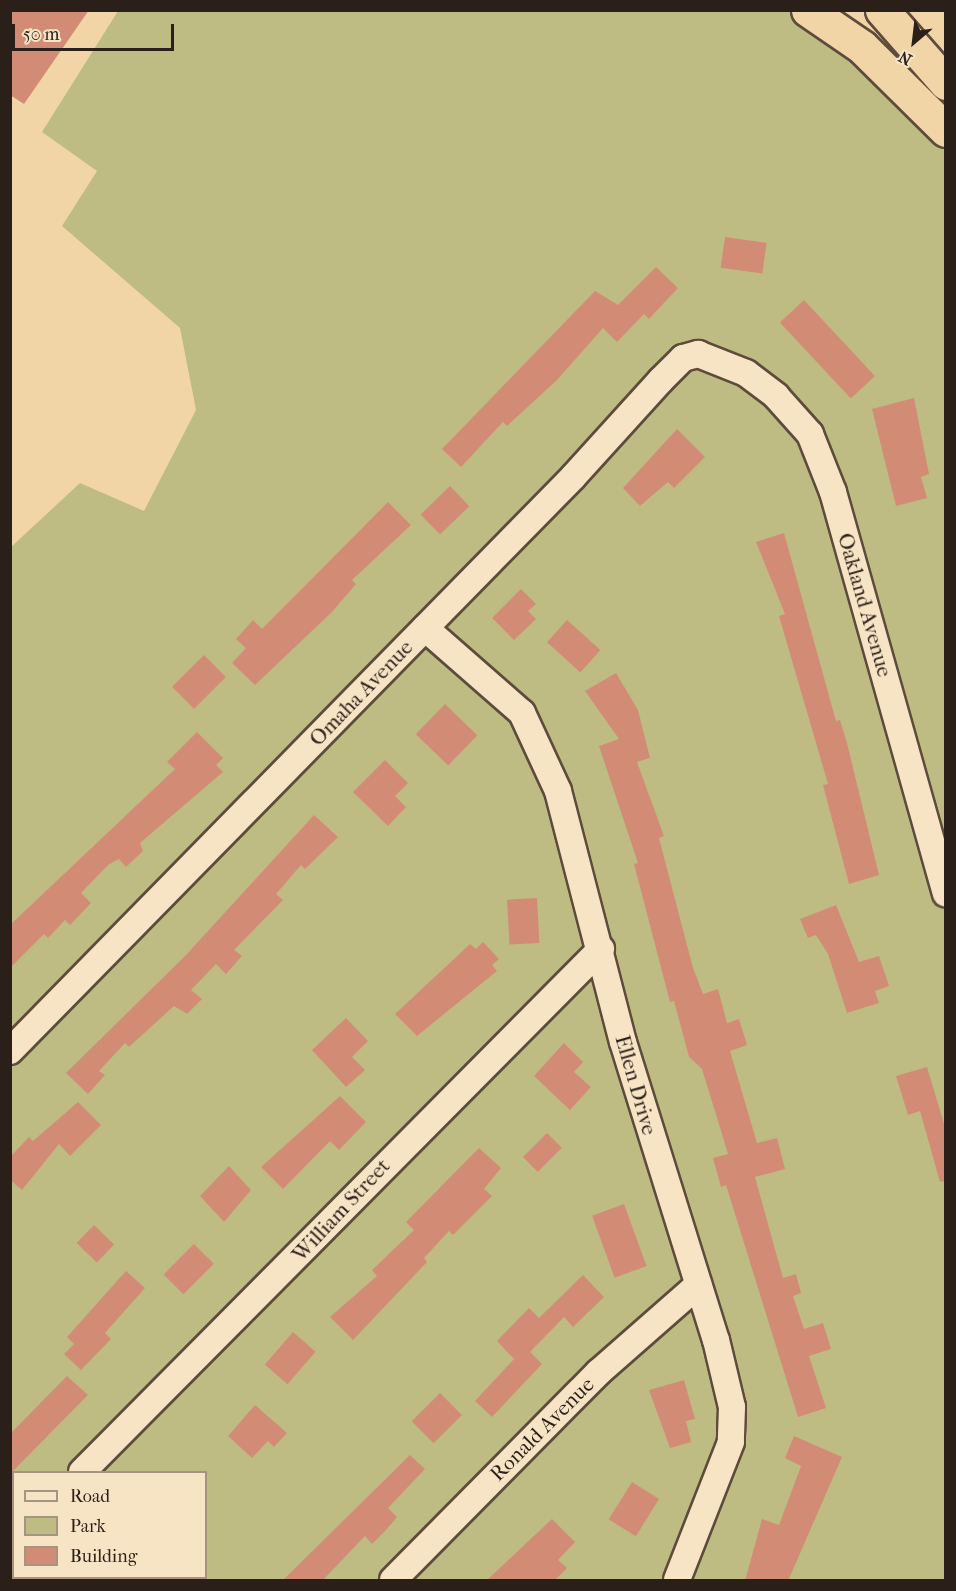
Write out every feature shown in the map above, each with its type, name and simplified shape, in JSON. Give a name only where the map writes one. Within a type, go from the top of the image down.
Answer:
[{"type":"highway","points":[[808,10],[862,47],[945,130]]},
{"type":"highway","points":[[882,10],[945,83]]},
{"type":"street","name":"Omaha Avenue","points":[[10,1052],[425,628],[683,358],[720,359]]},
{"type":"street","name":"Oakland Avenue","points":[[720,359],[776,396],[810,434],[833,492],[945,892]]},
{"type":"street","name":"Ellen Drive","points":[[425,628],[522,714],[558,791],[601,949],[623,1042],[698,1285],[732,1407],[731,1442],[677,1581]]},
{"type":"street","name":"William Street","points":[[84,1471],[601,949]]},
{"type":"street","name":"Ronald Avenue","points":[[393,1581],[599,1372],[698,1285]]},
{"type":"green space","points":[[118,11],[820,11],[945,149],[945,1580],[11,1580],[11,547],[80,483],[144,511],[196,410],[180,328],[62,226],[97,171],[42,132]]},
{"type":"building","points":[[10,10],[89,10],[24,104],[10,95]]},
{"type":"building","points":[[725,237],[767,243],[762,274],[721,268]]},
{"type":"building","points":[[656,267],[678,288],[649,319],[644,314],[617,342],[603,328],[557,380],[507,426],[503,422],[461,467],[442,449],[595,291],[618,305]]},
{"type":"building","points":[[804,300],[875,376],[851,399],[780,323]]},
{"type":"building","points":[[914,398],[929,474],[921,477],[927,498],[896,506],[872,409]]},
{"type":"building","points":[[677,429],[705,457],[674,488],[668,482],[640,506],[623,488]]},
{"type":"building","points":[[450,486],[469,506],[440,535],[421,514]]},
{"type":"building","points":[[388,502],[411,525],[352,580],[356,584],[332,612],[255,685],[232,663],[246,648],[236,639],[253,620],[262,629]]},
{"type":"building","points":[[784,533],[836,721],[840,720],[847,743],[879,875],[849,884],[823,785],[828,784],[779,616],[785,614],[756,542]]},
{"type":"building","points":[[521,589],[536,604],[528,611],[536,619],[514,640],[492,618]]},
{"type":"building","points":[[567,620],[600,650],[580,672],[547,642]]},
{"type":"building","points":[[204,655],[226,677],[194,709],[172,687]]},
{"type":"building","points":[[616,673],[638,710],[650,758],[637,762],[664,836],[659,838],[693,968],[703,994],[718,989],[727,1023],[739,1019],[747,1045],[730,1051],[757,1143],[777,1138],[785,1169],[755,1177],[783,1278],[796,1274],[801,1293],[793,1296],[804,1329],[823,1323],[831,1349],[809,1356],[826,1408],[798,1417],[726,1185],[721,1187],[713,1158],[728,1154],[702,1069],[689,1057],[674,1001],[670,1002],[634,864],[638,863],[599,746],[619,739],[585,691]]},
{"type":"building","points":[[445,704],[477,735],[448,765],[416,734]]},
{"type":"building","points":[[197,732],[223,758],[216,765],[223,772],[140,843],[143,851],[126,867],[119,859],[108,865],[81,893],[91,903],[70,925],[65,920],[48,938],[44,934],[10,968],[10,925],[175,769],[167,762]]},
{"type":"building","points":[[385,760],[408,783],[395,796],[406,807],[388,826],[353,792]]},
{"type":"building","points":[[314,815],[338,837],[305,869],[301,865],[276,894],[283,900],[234,950],[242,956],[226,974],[216,964],[191,990],[202,999],[187,1014],[174,1006],[129,1047],[125,1043],[99,1071],[105,1075],[88,1094],[66,1073],[186,955]]},
{"type":"building","points":[[537,898],[539,943],[509,945],[507,900]]},
{"type":"building","points":[[836,905],[859,962],[879,956],[889,986],[875,991],[879,1003],[847,1013],[828,954],[816,935],[808,938],[800,919]]},
{"type":"building","points":[[483,942],[499,959],[492,965],[497,971],[417,1036],[395,1014],[470,944],[476,949]]},
{"type":"building","points":[[346,1018],[368,1041],[352,1057],[365,1070],[346,1087],[312,1050]]},
{"type":"building","points":[[564,1043],[583,1062],[574,1072],[591,1087],[570,1110],[534,1076]]},
{"type":"building","points":[[927,1067],[945,1127],[945,1181],[940,1182],[920,1111],[908,1115],[896,1076]]},
{"type":"building","points":[[340,1096],[366,1122],[339,1150],[330,1141],[283,1189],[261,1167]]},
{"type":"building","points":[[78,1102],[101,1125],[70,1156],[59,1144],[22,1190],[10,1180],[10,1157],[29,1137],[33,1141]]},
{"type":"building","points":[[547,1133],[562,1148],[538,1172],[523,1157]]},
{"type":"building","points":[[479,1148],[501,1168],[484,1189],[492,1196],[453,1235],[449,1231],[424,1258],[427,1262],[353,1340],[330,1317],[377,1276],[372,1270],[414,1230],[406,1222]]},
{"type":"building","points":[[229,1166],[251,1190],[224,1222],[200,1196]]},
{"type":"building","points":[[624,1204],[647,1266],[615,1278],[592,1216]]},
{"type":"building","points":[[94,1225],[114,1244],[97,1262],[77,1243]]},
{"type":"building","points":[[194,1244],[214,1264],[183,1294],[164,1274]]},
{"type":"building","points":[[126,1271],[145,1288],[105,1333],[111,1339],[81,1370],[64,1354],[74,1344],[67,1337]]},
{"type":"building","points":[[583,1275],[604,1297],[573,1327],[564,1317],[530,1352],[542,1364],[492,1417],[475,1401],[514,1359],[497,1341],[529,1308],[539,1318]]},
{"type":"building","points":[[293,1332],[316,1352],[287,1384],[265,1364]]},
{"type":"building","points":[[67,1376],[88,1395],[10,1474],[10,1434]]},
{"type":"building","points":[[684,1380],[695,1419],[686,1421],[691,1442],[670,1448],[649,1390]]},
{"type":"building","points":[[440,1393],[462,1415],[434,1443],[412,1421]]},
{"type":"building","points":[[255,1405],[287,1433],[274,1447],[268,1441],[252,1458],[228,1436]]},
{"type":"building","points":[[794,1436],[842,1457],[788,1581],[745,1581],[762,1519],[779,1525],[801,1466],[785,1458]]},
{"type":"building","points":[[410,1455],[425,1469],[388,1508],[397,1517],[372,1544],[365,1536],[322,1581],[282,1581]]},
{"type":"building","points":[[632,1482],[659,1499],[636,1536],[609,1519]]},
{"type":"building","points":[[552,1519],[575,1542],[558,1560],[567,1568],[554,1581],[486,1581]]}]
